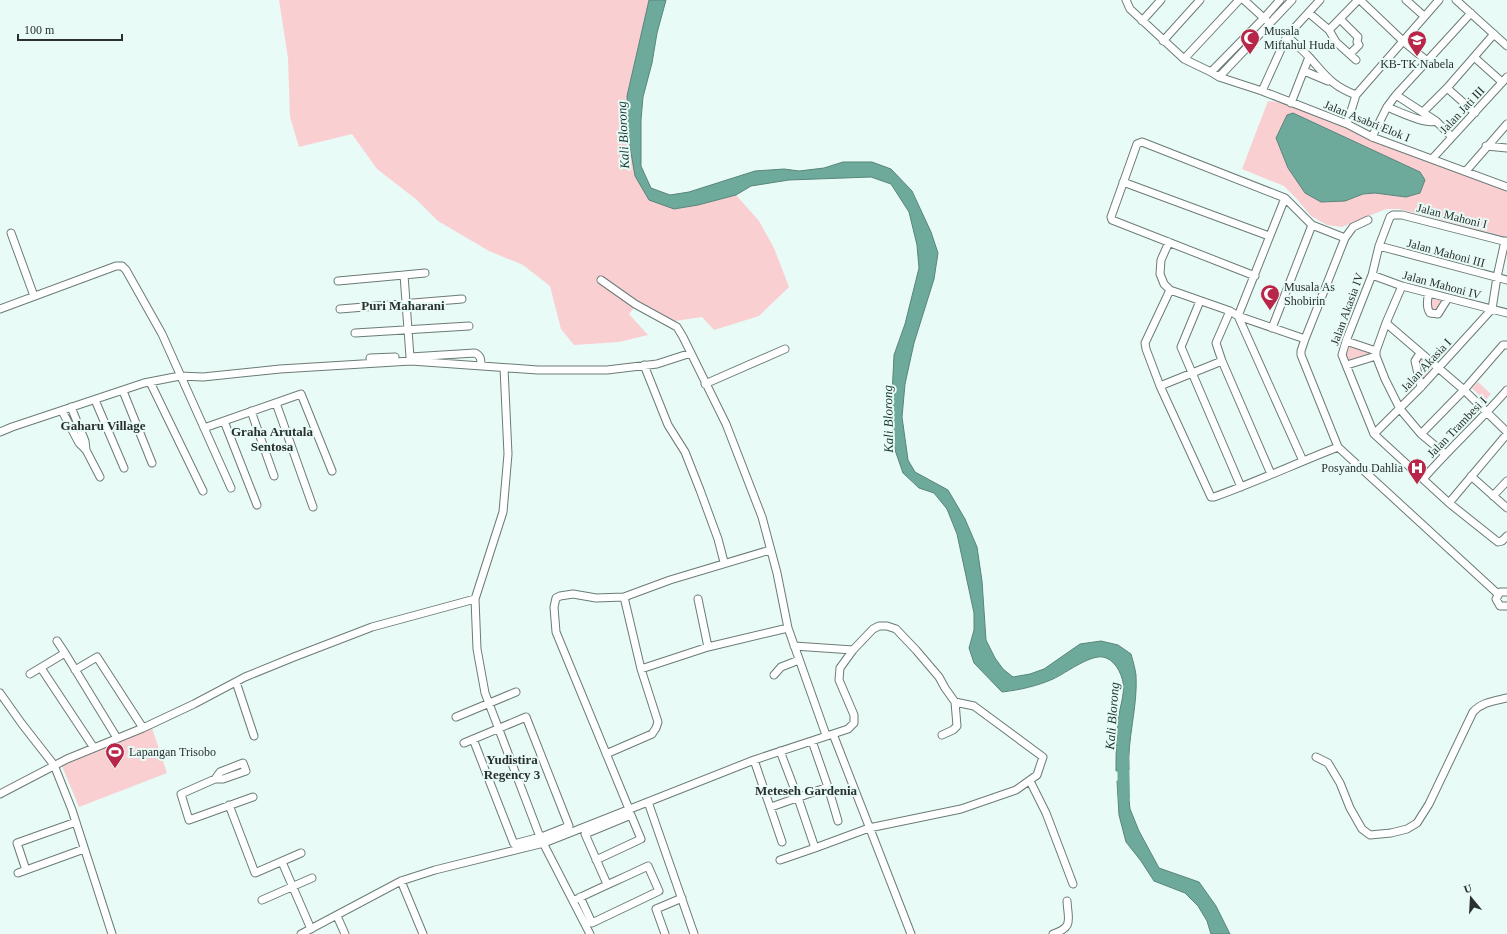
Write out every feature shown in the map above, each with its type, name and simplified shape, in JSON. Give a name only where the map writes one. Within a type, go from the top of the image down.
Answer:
[{"type":"street","name":"Jalan Asabri Elok I","points":[[1126,0],[1130,10],[1184,59],[1219,76],[1347,124],[1372,137],[1507,187]]},
{"type":"street","points":[[1142,21],[1161,0]]},
{"type":"street","points":[[1163,40],[1200,0]]},
{"type":"street","points":[[1184,59],[1239,0]]},
{"type":"street","points":[[1244,0],[1267,21]]},
{"type":"street","points":[[1219,76],[1267,21],[1280,0]]},
{"type":"street","points":[[1211,72],[1292,0]]},
{"type":"street","points":[[1262,91],[1287,36],[1310,13],[1320,0]]},
{"type":"street","points":[[1329,30],[1359,0],[1403,41],[1428,61]]},
{"type":"street","points":[[1406,0],[1424,16]]},
{"type":"street","points":[[1347,124],[1356,95],[1439,0]]},
{"type":"street","points":[[1456,0],[1507,46]]},
{"type":"street","points":[[1310,13],[1329,30],[1336,42],[1356,60]]},
{"type":"street","points":[[1372,137],[1387,106],[1471,13]]},
{"type":"street","points":[[1340,20],[1358,37],[1357,42],[1359,45],[1350,54]]},
{"type":"street","points":[[1423,112],[1447,88],[1494,34]]},
{"type":"street","points":[[1287,36],[1309,57],[1332,83]]},
{"type":"street","points":[[1291,103],[1309,57]]},
{"type":"street","points":[[1474,57],[1505,79]]},
{"type":"street","points":[[1304,71],[1356,95]]},
{"type":"street","name":"Jalan Jati III","points":[[1432,159],[1505,79]]},
{"type":"street","points":[[1447,88],[1474,113]]},
{"type":"street","points":[[1396,95],[1436,121],[1452,137]]},
{"type":"street","points":[[1387,106],[1414,117],[1432,122],[1436,121]]},
{"type":"street","points":[[1466,171],[1486,146],[1507,124]]},
{"type":"street","points":[[1255,276],[1112,220],[1111,217],[1123,182],[1136,146],[1139,143],[1142,142],[1286,198],[1312,224],[1345,238]]},
{"type":"street","points":[[1486,146],[1507,148]]},
{"type":"street","points":[[1123,182],[1269,236]]},
{"type":"street","points":[[1286,198],[1269,236],[1255,276],[1238,316],[1303,461]]},
{"type":"street","name":"Jalan Mahoni I","points":[[1393,215],[1402,215],[1506,242],[1497,277],[1492,309]]},
{"type":"street","name":"Jalan Akasia IV","points":[[1374,434],[1342,355],[1372,275],[1379,246],[1388,220],[1393,215]]},
{"type":"street","points":[[1368,220],[1353,227],[1345,238],[1305,339],[1301,355],[1338,447],[1498,594]]},
{"type":"street","points":[[1272,328],[1312,224]]},
{"type":"street","points":[[11,233],[34,296]]},
{"type":"street","points":[[1169,242],[1161,260],[1160,268],[1162,280],[1170,290],[1230,311],[1238,316],[1305,339]]},
{"type":"street","name":"Jalan Mahoni III","points":[[1379,246],[1507,280]]},
{"type":"street","points":[[0,309],[116,266],[122,266],[126,270],[162,334],[231,488]]},
{"type":"street","points":[[338,281],[425,273]]},
{"type":"street","points":[[404,275],[410,357]]},
{"type":"street","name":"Jalan Mahoni IV","points":[[1372,275],[1402,286],[1507,313]]},
{"type":"street","points":[[601,280],[635,304],[677,327],[726,424],[762,517],[777,573],[788,628],[799,660],[829,735],[845,763],[911,934]]},
{"type":"street","points":[[1402,286],[1386,323],[1376,353],[1385,379],[1400,409],[1421,434],[1445,454]]},
{"type":"street","points":[[1170,290],[1145,343],[1146,349],[1160,386],[1209,495],[1214,497],[1241,487],[1338,447]]},
{"type":"street","points":[[1429,293],[1426,300],[1430,313],[1438,314],[1448,298]]},
{"type":"street","points":[[340,309],[462,299]]},
{"type":"street","points":[[1200,301],[1181,347],[1241,487]]},
{"type":"street","name":"Jalan Akasia I","points":[[1374,434],[1421,387],[1492,309]]},
{"type":"street","points":[[1230,311],[1216,343],[1222,361],[1271,474]]},
{"type":"street","points":[[1386,323],[1464,390],[1488,412],[1507,433],[1448,503]]},
{"type":"street","points":[[355,333],[469,326]]},
{"type":"street","points":[[1346,341],[1376,353]]},
{"type":"street","points":[[1421,434],[1464,390],[1503,345],[1507,345]]},
{"type":"street","points":[[705,384],[785,349]]},
{"type":"street","points":[[370,358],[475,353],[481,358],[482,366]]},
{"type":"street","points":[[1347,365],[1376,353]]},
{"type":"street","points":[[1420,353],[1416,361],[1421,387]]},
{"type":"street","points":[[0,432],[71,407],[150,382],[180,376],[203,377],[280,369],[411,361],[538,370],[607,370],[657,364],[691,354]]},
{"type":"street","points":[[1160,386],[1222,361]]},
{"type":"street","points":[[644,365],[668,425],[685,452],[718,539],[724,562]]},
{"type":"street","points":[[504,368],[508,454],[503,512],[475,599],[477,649],[485,693],[530,807],[543,838],[590,934]]},
{"type":"street","points":[[150,382],[203,491]]},
{"type":"street","name":"Jalan Trambesi I","points":[[1423,479],[1445,454],[1488,412],[1507,390]]},
{"type":"street","points":[[123,391],[152,463]]},
{"type":"street","points":[[204,428],[301,394],[332,471]]},
{"type":"street","points":[[95,400],[124,468]]},
{"type":"street","points":[[276,403],[313,507]]},
{"type":"street","points":[[71,407],[85,441],[86,450]]},
{"type":"street","points":[[62,410],[79,443],[86,450],[100,476]]},
{"type":"street","points":[[251,411],[274,476]]},
{"type":"street","points":[[224,421],[257,505]]},
{"type":"street","points":[[1374,434],[1448,503],[1498,542],[1502,542],[1507,536]]},
{"type":"street","points":[[1471,476],[1507,508]]},
{"type":"street","points":[[1493,496],[1507,481]]},
{"type":"street","points":[[629,809],[556,632],[554,607],[556,598],[573,594],[596,598],[624,597],[724,562],[770,550]]},
{"type":"street","points":[[1507,592],[1503,591],[1498,594],[1496,599],[1498,604],[1502,607],[1507,606]]},
{"type":"street","points":[[606,754],[652,734],[658,722],[641,669],[624,597]]},
{"type":"street","points":[[0,794],[54,765],[143,728],[236,682],[294,657],[360,631],[475,599]]},
{"type":"street","points":[[698,599],[708,647]]},
{"type":"street","points":[[301,934],[401,881],[543,838],[629,809],[754,760],[848,729],[854,723],[854,715],[839,680],[840,668],[853,650],[873,629],[879,626],[887,626],[896,629],[939,677],[944,688],[955,702],[957,726],[953,730],[942,734]]},
{"type":"street","points":[[641,669],[708,647],[788,628]]},
{"type":"street","points":[[57,641],[117,738]]},
{"type":"street","points":[[794,646],[853,650]]},
{"type":"street","points":[[30,674],[65,653]]},
{"type":"street","points":[[75,670],[97,657],[143,728]]},
{"type":"street","points":[[774,675],[781,667],[799,660]]},
{"type":"street","points":[[41,668],[94,748]]},
{"type":"street","points":[[236,682],[254,736]]},
{"type":"street","points":[[456,717],[516,692]]},
{"type":"street","points":[[0,693],[54,765],[76,822],[112,934]]},
{"type":"street","points":[[1316,757],[1328,763],[1340,783],[1350,808],[1362,829],[1370,835],[1391,833],[1406,829],[1417,823],[1429,804],[1473,712],[1480,705],[1507,698]]},
{"type":"street","points":[[780,860],[869,828],[962,809],[1016,790],[1037,775],[1043,757],[974,706],[955,702]]},
{"type":"street","points":[[464,743],[473,739],[526,717],[569,826],[543,838],[514,844],[473,739]]},
{"type":"street","points":[[812,741],[838,821]]},
{"type":"street","points":[[780,751],[815,848]]},
{"type":"street","points":[[754,760],[782,842]]},
{"type":"street","points":[[214,779],[181,794],[189,820],[253,797]]},
{"type":"street","points":[[1030,781],[1046,813],[1073,884]]},
{"type":"street","points":[[771,807],[828,787]]},
{"type":"street","points":[[648,802],[694,934]]},
{"type":"street","points":[[230,805],[255,873],[301,853]]},
{"type":"street","points":[[596,860],[641,838],[631,815],[585,834],[596,860],[607,884]]},
{"type":"street","points":[[26,870],[17,843],[76,822]]},
{"type":"street","points":[[18,873],[84,849]]},
{"type":"street","points":[[282,862],[311,929]]},
{"type":"street","points":[[573,901],[580,897],[607,884],[648,866],[659,891],[592,923],[580,897]]},
{"type":"street","points":[[262,900],[312,878]]},
{"type":"street","points":[[401,881],[423,934]]},
{"type":"street","points":[[665,934],[656,909],[682,898]]},
{"type":"street","points":[[1052,934],[1066,928],[1069,923],[1067,901]]},
{"type":"street","points":[[337,916],[345,934]]},
{"type":"shaded area","points":[[279,0],[649,0],[627,96],[635,176],[674,209],[698,205],[736,195],[759,221],[774,248],[789,287],[759,316],[714,330],[702,317],[675,321],[639,302],[629,314],[648,335],[619,342],[574,345],[561,329],[550,286],[523,265],[489,251],[438,221],[417,200],[377,169],[352,134],[299,147],[290,117],[288,58]]},
{"type":"shaded area","points":[[649,0],[666,0],[643,97],[641,120],[641,166],[651,188],[670,195],[689,192],[755,171],[784,169],[799,171],[824,168],[843,162],[872,162],[891,169],[912,191],[931,232],[938,253],[934,279],[914,343],[905,384],[902,417],[908,460],[915,472],[948,490],[965,519],[977,547],[982,581],[986,640],[995,658],[1003,669],[1013,677],[1030,674],[1044,669],[1080,644],[1101,641],[1118,645],[1131,654],[1135,667],[1136,687],[1129,770],[1116,771],[1117,728],[1123,697],[1123,682],[1119,670],[1110,660],[1103,657],[1097,657],[1047,681],[1028,687],[1002,692],[974,663],[969,648],[974,630],[974,613],[957,534],[947,509],[934,493],[919,488],[903,473],[895,450],[892,395],[894,355],[905,324],[919,268],[917,245],[909,212],[891,184],[871,177],[789,180],[751,186],[736,195],[698,205],[674,209],[649,200],[635,176],[629,141],[627,96]]},
{"type":"shaded area","points":[[1268,101],[1283,103],[1507,192],[1507,237],[1399,209],[1386,209],[1342,227],[1327,225],[1311,216],[1284,186],[1242,169]]},
{"type":"shaded area","points":[[1293,113],[1420,172],[1425,180],[1420,193],[1406,197],[1375,193],[1363,194],[1345,201],[1321,202],[1305,193],[1288,168],[1276,138],[1287,115]]},
{"type":"shaded area","points":[[1429,296],[1445,299],[1438,313],[1431,311]]},
{"type":"shaded area","points":[[1351,343],[1371,349],[1371,355],[1349,362],[1346,355]]},
{"type":"shaded area","points":[[1420,356],[1432,367],[1422,380],[1417,362]]},
{"type":"shaded area","points":[[1478,382],[1491,394],[1485,401],[1472,388]]},
{"type":"shaded area","name":"Lapangan Trisobo","points":[[152,728],[167,773],[79,807],[62,766]]},
{"type":"shaded area","points":[[1127,780],[1130,809],[1139,831],[1159,868],[1199,882],[1216,906],[1230,934],[1211,934],[1207,921],[1198,906],[1185,893],[1154,881],[1126,842],[1119,815],[1117,781]]},
{"type":"waterway","name":"Kali Blorong","points":[[1123,755],[1124,797]]},
{"type":"place","name":"Musala Miftahul Huda","points":[[1250,55]]},
{"type":"place","name":"KB-TK Nabela","points":[[1417,57]]},
{"type":"place","name":"Musala As Shobirin","points":[[1270,311]]},
{"type":"place","name":"Posyandu Dahlia","points":[[1417,485]]},
{"type":"place","name":"Lapangan Trisobo","points":[[115,769]]},
{"type":"district","name":"Puri Maharani","points":[[403,305]]},
{"type":"district","name":"Gaharu Village","points":[[103,425]]},
{"type":"district","name":"Graha Arutala Sentosa","points":[[272,438]]},
{"type":"district","name":"Yudistira Regency 3","points":[[512,766]]},
{"type":"district","name":"Meteseh Gardenia","points":[[806,790]]}]
